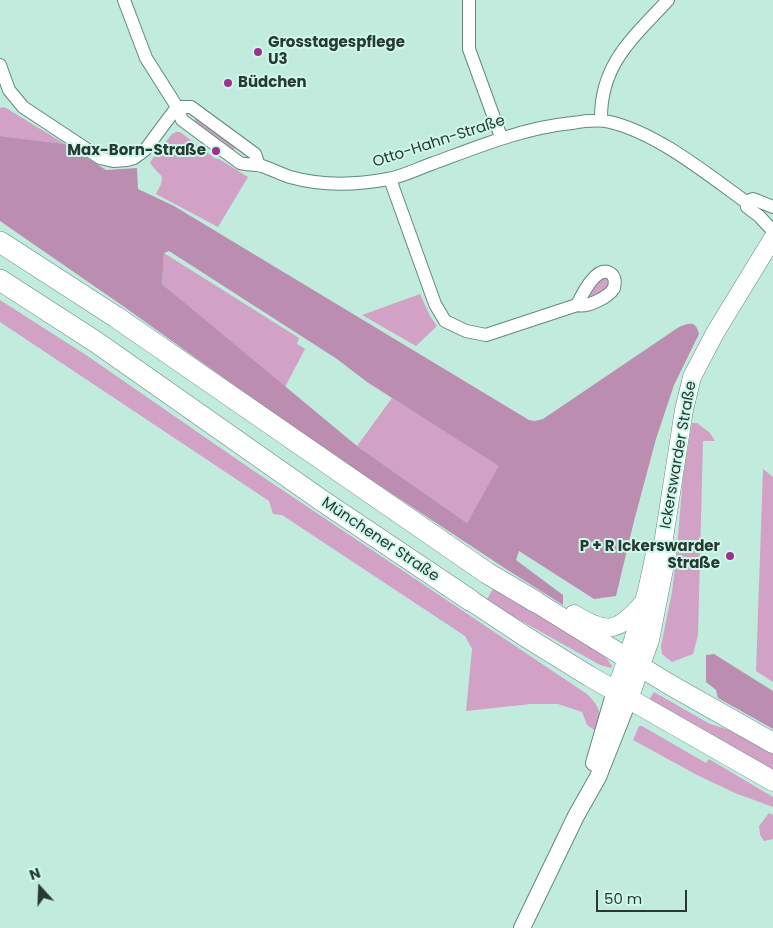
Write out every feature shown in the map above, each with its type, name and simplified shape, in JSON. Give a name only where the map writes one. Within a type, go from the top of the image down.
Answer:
[{"type":"highway","points":[[0,242],[116,317],[487,573],[536,602]]},
{"type":"highway","name":"Münchener Straße","points":[[0,280],[96,342],[321,500],[470,600]]},
{"type":"main road","name":"Ickerswarder Straße","points":[[634,663],[650,640],[666,563],[667,554],[663,544],[684,410],[692,377],[715,333],[773,238]]},
{"type":"main road","name":"Ickerswarder Straße","points":[[622,695],[634,663],[644,602],[655,553],[663,544]]},
{"type":"main road","name":"Münchener Straße","points":[[470,600],[526,638],[773,781]]},
{"type":"main road","points":[[536,602],[554,605],[567,610],[593,626],[604,628],[616,626],[623,622],[633,615],[644,602]]},
{"type":"main road","points":[[536,602],[634,663],[773,743]]},
{"type":"street","points":[[0,64],[10,90],[23,107],[105,160],[119,162],[140,154],[177,107],[146,58],[124,0]]},
{"type":"street","points":[[469,0],[469,49],[501,138]]},
{"type":"street","points":[[601,120],[604,87],[610,69],[621,51],[668,0]]},
{"type":"street","name":"Otto-Hahn-Straße","points":[[177,107],[191,107],[255,154],[259,165],[291,177],[321,183],[351,184],[390,179],[530,129],[601,120],[630,128],[661,144],[696,166],[746,202],[747,207],[759,216],[773,231]]},
{"type":"street","points":[[390,179],[435,304],[445,321],[466,331],[486,335],[577,305]]},
{"type":"street","name":"Otto-Hahn-Straße","points":[[746,202],[753,199],[773,207]]},
{"type":"street","name":"Ickerswarder Straße","points":[[522,928],[576,816],[598,777],[622,695]]},
{"type":"shaded area","points":[[3,107],[65,144],[0,136],[0,108]]},
{"type":"shaded area","points":[[198,116],[235,147],[233,152],[192,124]]},
{"type":"shaded area","points":[[180,132],[216,159],[248,177],[218,227],[156,194],[162,178],[150,162],[172,134]]},
{"type":"shaded area","points":[[0,136],[65,144],[106,170],[137,168],[138,189],[174,206],[529,420],[535,421],[543,419],[679,327],[689,324],[696,326],[699,334],[674,385],[656,439],[616,596],[594,599],[519,551],[516,560],[563,595],[563,605],[312,441],[0,221]],"holes":[[[169,251],[337,359],[367,382],[499,466],[467,523],[357,446],[162,284],[164,253]]]},
{"type":"shaded area","points":[[164,253],[299,338],[297,344],[305,349],[285,387],[162,284]]},
{"type":"shaded area","points":[[605,278],[609,280],[609,288],[584,302],[600,279]]},
{"type":"shaded area","points":[[420,294],[437,326],[416,346],[362,315]]},
{"type":"shaded area","points":[[0,300],[86,355],[251,469],[587,694],[598,707],[600,720],[597,732],[587,725],[582,712],[558,704],[531,704],[466,711],[472,649],[465,636],[282,515],[273,514],[269,501],[0,322]]},
{"type":"shaded area","points":[[392,398],[500,466],[467,523],[357,446]]},
{"type":"shaded area","points":[[692,423],[697,423],[710,433],[715,441],[703,441],[698,635],[693,654],[672,662],[662,654],[661,646],[672,592],[683,477]]},
{"type":"shaded area","points":[[763,469],[773,477],[773,682],[756,671]]},
{"type":"shaded area","points":[[494,587],[605,656],[612,666],[611,668],[600,665],[486,601]]},
{"type":"shaded area","points":[[714,654],[773,691],[773,729],[718,698],[716,690],[706,682],[706,655]]},
{"type":"shaded area","points":[[654,692],[710,724],[736,732],[773,753],[773,772],[649,700]]},
{"type":"shaded area","points":[[639,726],[706,763],[709,759],[773,797],[773,807],[735,793],[697,775],[633,740]]},
{"type":"shaded area","points":[[769,813],[773,815],[773,839],[764,841],[760,835],[759,826]]},
{"type":"place","name":"Grosstagespflege U3","points":[[258,52]]},
{"type":"place","name":"Büdchen","points":[[228,83]]},
{"type":"place","name":"Max-Born-Straße","points":[[216,151]]},
{"type":"place","name":"P + R Ickerswarder Straße","points":[[730,556]]}]
